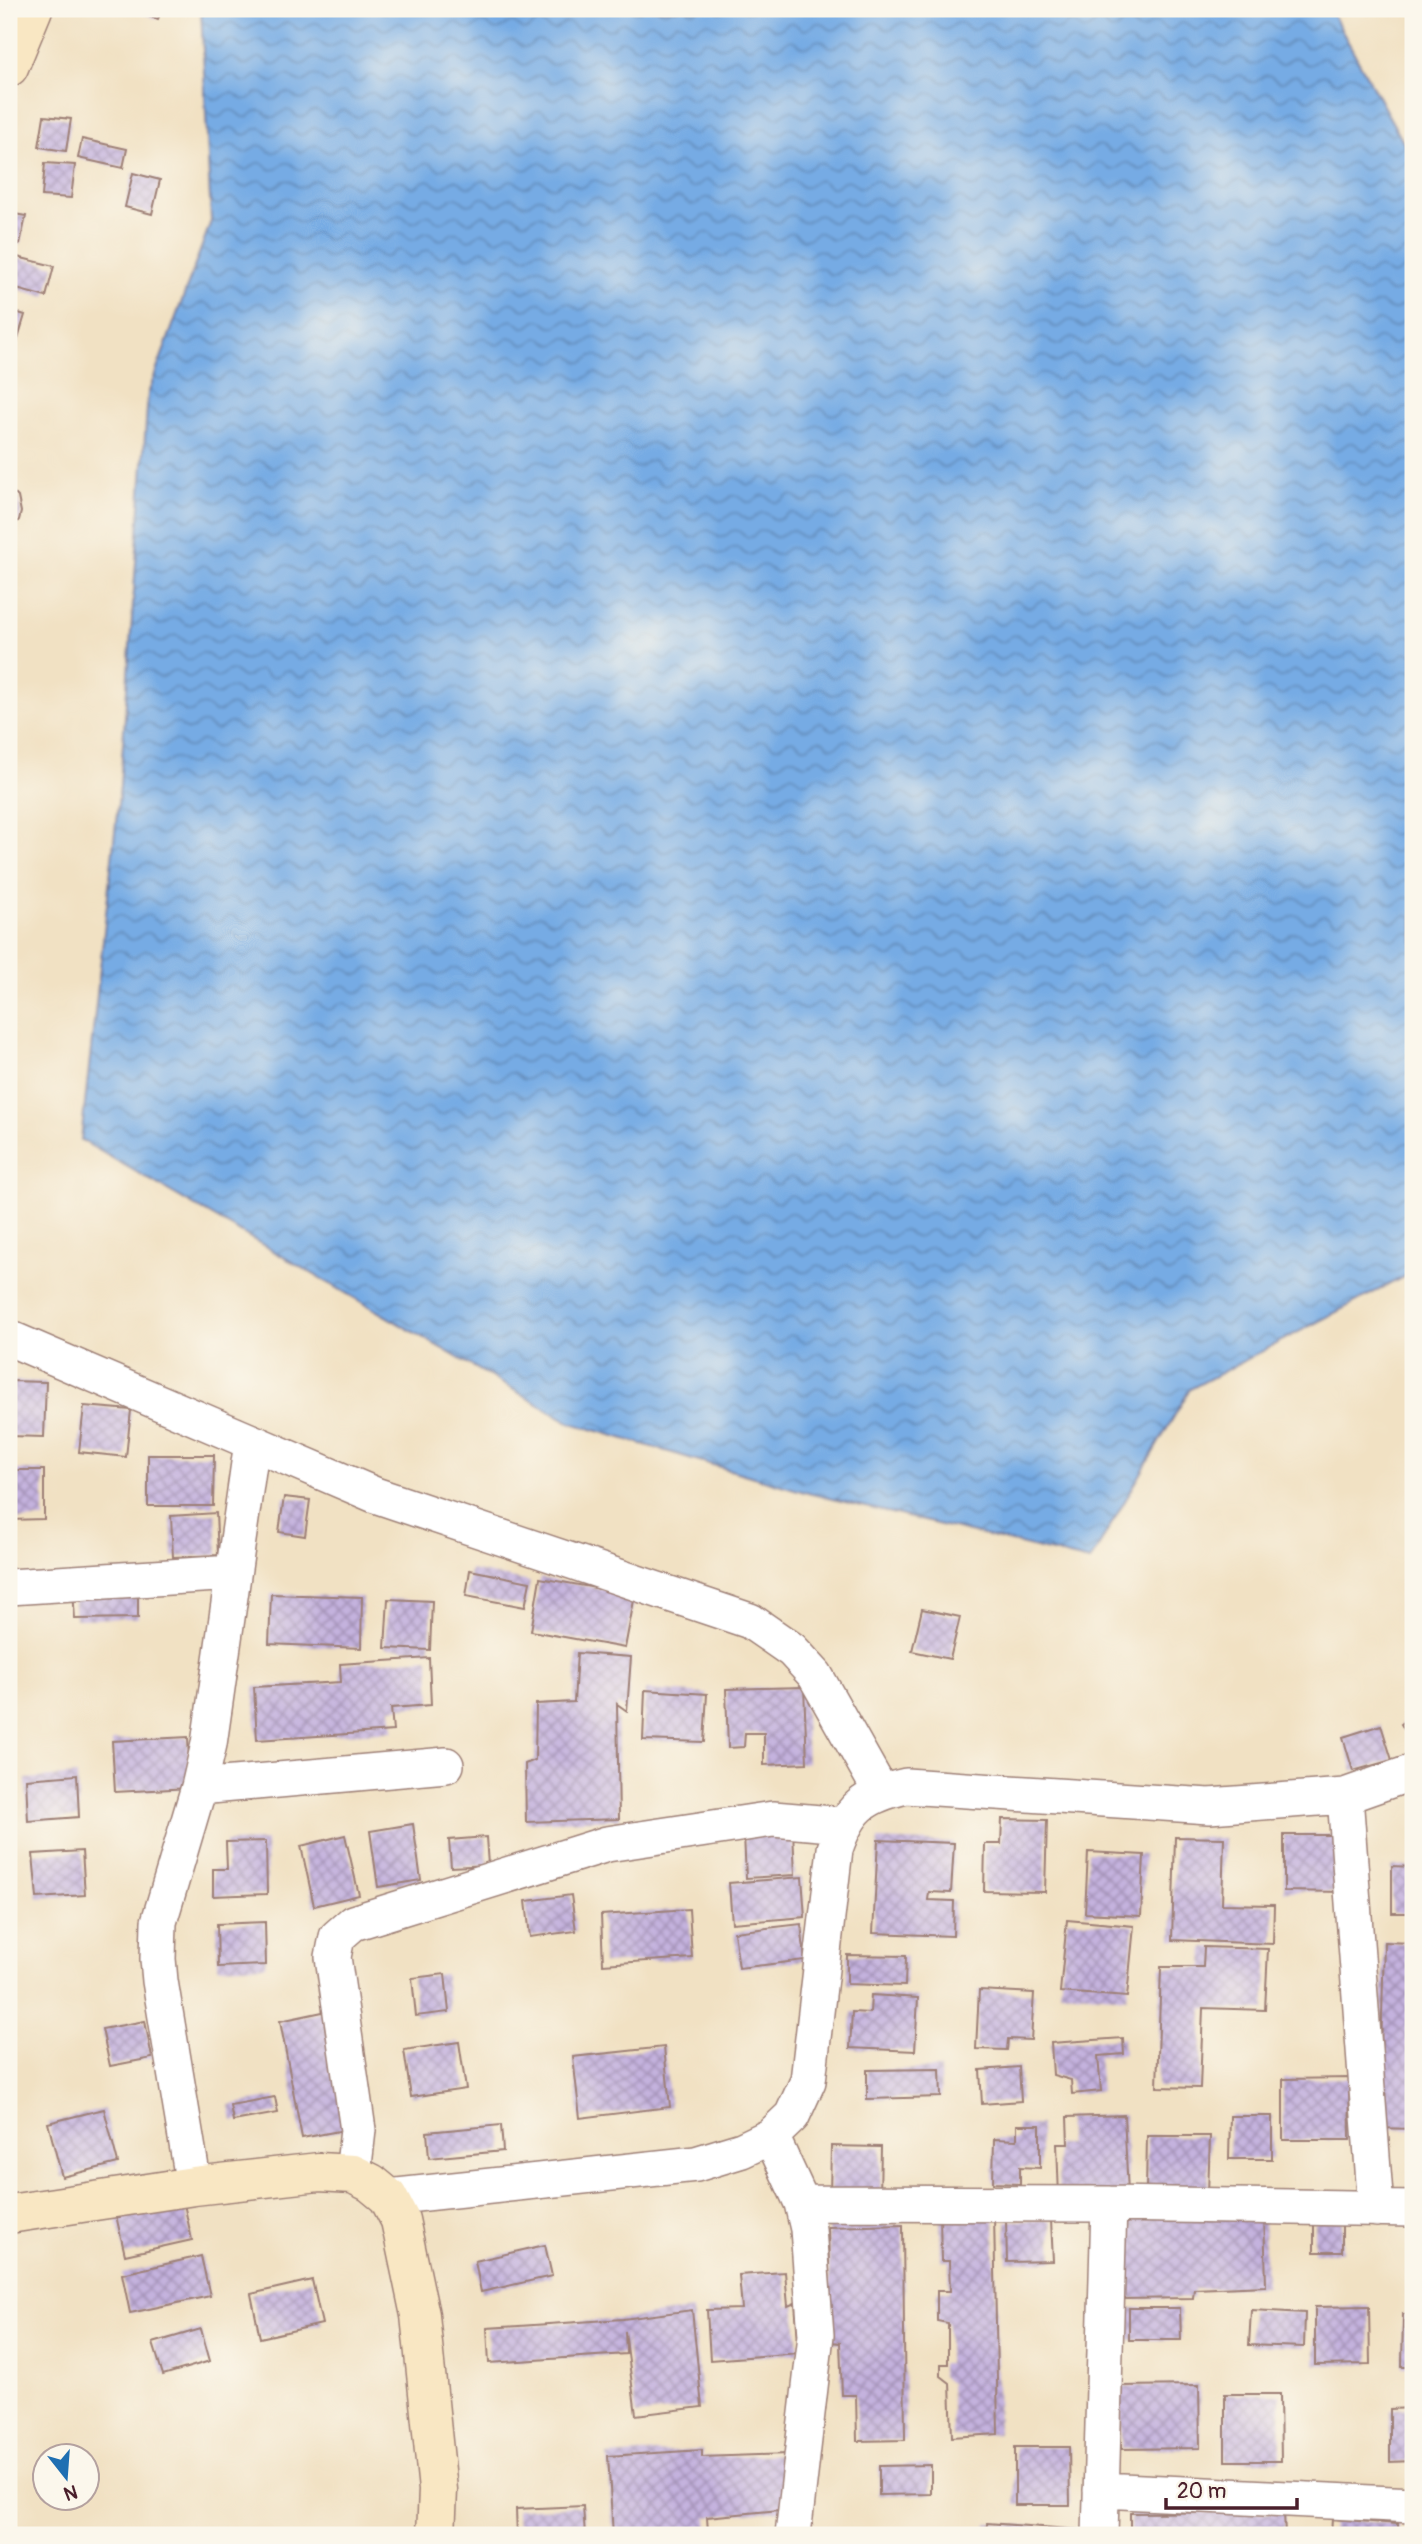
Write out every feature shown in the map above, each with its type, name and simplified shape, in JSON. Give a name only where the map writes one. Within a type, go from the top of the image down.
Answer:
[{"type":"main road","points":[[9,67],[33,9]]},
{"type":"main road","points":[[9,2214],[194,2186],[319,2172],[353,2174],[371,2183],[388,2197],[400,2220],[421,2315],[438,2490],[436,2535]]},
{"type":"street","points":[[9,1338],[375,1495],[750,1621],[792,1650],[815,1675],[881,1792]]},
{"type":"street","points":[[194,2186],[158,1959],[159,1922],[209,1744],[252,1442]]},
{"type":"street","points":[[9,1587],[233,1573]]},
{"type":"street","points":[[199,1787],[446,1765]]},
{"type":"street","points":[[388,2197],[696,2164],[742,2151],[771,2136],[792,2116],[808,2081],[835,1849],[844,1825],[857,1806],[881,1792],[906,1786],[1209,1807],[1345,1796],[1413,1772]]},
{"type":"street","points":[[1345,1796],[1376,2209]]},
{"type":"street","points":[[353,2174],[358,2130],[333,1957],[337,1937],[353,1923],[607,1844],[773,1819],[844,1825]]},
{"type":"street","points":[[771,2136],[802,2203],[808,2229],[816,2334],[793,2535]]},
{"type":"street","points":[[802,2203],[1413,2209]]},
{"type":"street","points":[[1100,2535],[1109,2204]]},
{"type":"street","points":[[1101,2490],[1413,2505]]},
{"type":"water","points":[[201,9],[1330,9],[1413,160],[1413,1272],[1190,1389],[1090,1561],[808,1493],[571,1423],[81,1140],[120,786],[148,394],[211,221]]},
{"type":"building","points":[[130,9],[162,9],[158,19]]},
{"type":"building","points":[[44,116],[71,119],[66,151],[39,147]]},
{"type":"building","points":[[82,139],[127,149],[123,168],[78,158]]},
{"type":"building","points":[[45,163],[75,165],[71,198],[42,196]]},
{"type":"building","points":[[133,173],[160,180],[152,214],[125,207]]},
{"type":"building","points":[[9,213],[26,216],[20,244],[9,242]]},
{"type":"building","points":[[9,255],[54,266],[46,297],[9,287]]},
{"type":"building","points":[[9,310],[25,315],[9,368]]},
{"type":"building","points":[[9,488],[18,497],[21,512],[19,520],[9,530]]},
{"type":"building","points":[[9,1381],[46,1382],[44,1437],[9,1436]]},
{"type":"building","points":[[84,1406],[131,1410],[126,1457],[79,1452]]},
{"type":"building","points":[[148,1455],[214,1455],[213,1506],[148,1506]]},
{"type":"building","points":[[9,1470],[44,1470],[44,1519],[9,1520]]},
{"type":"building","points":[[284,1497],[310,1500],[305,1536],[279,1532]]},
{"type":"building","points":[[216,1513],[218,1555],[173,1557],[171,1516]]},
{"type":"building","points":[[470,1570],[530,1582],[525,1607],[466,1596]]},
{"type":"building","points":[[540,1578],[635,1595],[625,1648],[531,1631]]},
{"type":"building","points":[[138,1588],[138,1618],[75,1619],[73,1591]]},
{"type":"building","points":[[271,1594],[362,1597],[361,1648],[269,1644]]},
{"type":"building","points":[[388,1599],[432,1601],[430,1650],[385,1648]]},
{"type":"building","points":[[922,1609],[960,1617],[950,1659],[912,1651]]},
{"type":"building","points":[[577,1653],[631,1657],[627,1711],[617,1704],[619,1819],[526,1822],[525,1764],[535,1760],[536,1704],[574,1702]]},
{"type":"building","points":[[429,1658],[431,1705],[391,1708],[393,1731],[257,1740],[254,1687],[341,1682],[340,1664]]},
{"type":"building","points":[[804,1687],[807,1763],[764,1765],[764,1733],[745,1733],[744,1747],[728,1748],[726,1689]]},
{"type":"building","points":[[645,1690],[707,1694],[704,1742],[643,1740]]},
{"type":"building","points":[[1413,1716],[1413,1744],[1401,1724]]},
{"type":"building","points":[[1381,1725],[1392,1760],[1353,1771],[1343,1737]]},
{"type":"building","points":[[188,1737],[190,1788],[115,1792],[112,1741]]},
{"type":"building","points":[[77,1775],[79,1817],[28,1821],[26,1779]]},
{"type":"building","points":[[1002,1819],[1047,1820],[1045,1892],[984,1891],[985,1844],[1001,1844]]},
{"type":"building","points":[[413,1824],[421,1880],[378,1887],[370,1831]]},
{"type":"building","points":[[793,1831],[795,1875],[746,1878],[744,1834]]},
{"type":"building","points":[[345,1835],[359,1895],[314,1906],[301,1846]]},
{"type":"building","points":[[1284,1835],[1342,1835],[1342,1892],[1284,1891]]},
{"type":"building","points":[[486,1837],[488,1865],[451,1867],[449,1840]]},
{"type":"building","points":[[1175,1837],[1224,1838],[1222,1904],[1274,1905],[1273,1944],[1172,1940]]},
{"type":"building","points":[[878,1840],[954,1843],[951,1893],[929,1892],[928,1900],[954,1901],[953,1936],[873,1933]]},
{"type":"building","points":[[266,1841],[267,1894],[213,1896],[213,1869],[227,1869],[226,1842]]},
{"type":"building","points":[[82,1851],[85,1895],[37,1898],[33,1854]]},
{"type":"building","points":[[1088,1852],[1144,1855],[1141,1916],[1085,1913]]},
{"type":"building","points":[[1392,1866],[1413,1867],[1413,1913],[1392,1913]]},
{"type":"building","points":[[802,1877],[805,1917],[732,1923],[729,1883]]},
{"type":"building","points":[[571,1895],[576,1931],[530,1937],[526,1901]]},
{"type":"building","points":[[689,1909],[692,1958],[603,1964],[601,1915]]},
{"type":"building","points":[[1067,1920],[1134,1926],[1127,1997],[1060,1992]]},
{"type":"building","points":[[265,1922],[266,1965],[218,1967],[217,1924]]},
{"type":"building","points":[[801,1924],[805,1960],[739,1968],[734,1932]]},
{"type":"building","points":[[1384,1942],[1413,1943],[1413,2129],[1379,2128]]},
{"type":"building","points":[[1204,1947],[1268,1949],[1265,2010],[1203,2008],[1200,2088],[1157,2087],[1161,1967],[1203,1967]]},
{"type":"building","points":[[847,1955],[906,1956],[905,1986],[847,1984]]},
{"type":"building","points":[[445,1974],[449,2012],[416,2016],[412,1978]]},
{"type":"building","points":[[979,1990],[1034,1993],[1031,2040],[1008,2039],[1007,2050],[976,2049]]},
{"type":"building","points":[[871,1995],[918,1998],[915,2051],[850,2048],[852,2012],[870,2013]]},
{"type":"building","points":[[332,2010],[355,2128],[302,2138],[280,2021]]},
{"type":"building","points":[[145,2021],[152,2058],[110,2066],[102,2029]]},
{"type":"building","points":[[1123,2038],[1124,2054],[1098,2056],[1101,2091],[1072,2094],[1071,2080],[1053,2075],[1051,2043]]},
{"type":"building","points":[[459,2042],[466,2089],[411,2097],[404,2050]]},
{"type":"building","points":[[664,2047],[670,2107],[580,2118],[573,2057]]},
{"type":"building","points":[[1019,2067],[1021,2101],[982,2104],[980,2070]]},
{"type":"building","points":[[940,2069],[941,2097],[867,2099],[867,2070]]},
{"type":"building","points":[[1349,2078],[1350,2140],[1283,2140],[1283,2079]]},
{"type":"building","points":[[275,2097],[278,2113],[233,2121],[230,2105]]},
{"type":"building","points":[[104,2109],[118,2163],[62,2177],[48,2123]]},
{"type":"building","points":[[1124,2115],[1128,2193],[1059,2197],[1057,2144],[1068,2144],[1067,2117]]},
{"type":"building","points":[[1230,2116],[1272,2116],[1272,2159],[1229,2159]]},
{"type":"building","points":[[501,2125],[503,2151],[429,2158],[427,2132]]},
{"type":"building","points":[[1017,2125],[1040,2125],[1040,2168],[1020,2167],[1020,2184],[993,2183],[994,2139],[1017,2140]]},
{"type":"building","points":[[1147,2136],[1210,2136],[1208,2193],[1146,2192]]},
{"type":"building","points":[[831,2146],[881,2147],[880,2197],[830,2195]]},
{"type":"building","points":[[182,2195],[192,2240],[125,2255],[115,2211]]},
{"type":"building","points":[[1264,2212],[1266,2286],[1194,2289],[1193,2298],[1120,2299],[1119,2215]]},
{"type":"building","points":[[994,2213],[998,2434],[952,2437],[950,2383],[941,2376],[941,2364],[948,2364],[948,2323],[937,2321],[937,2291],[950,2291],[949,2261],[941,2261],[940,2215]]},
{"type":"building","points":[[1314,2219],[1342,2219],[1342,2252],[1314,2252]]},
{"type":"building","points":[[1051,2220],[1053,2261],[1007,2262],[1006,2221]]},
{"type":"building","points":[[903,2225],[905,2440],[857,2441],[856,2395],[842,2395],[840,2343],[831,2342],[828,2227]]},
{"type":"building","points":[[545,2245],[552,2276],[481,2292],[475,2261]]},
{"type":"building","points":[[201,2256],[210,2296],[130,2313],[122,2274]]},
{"type":"building","points":[[785,2272],[788,2306],[795,2303],[799,2353],[710,2360],[707,2310],[742,2309],[739,2275]]},
{"type":"building","points":[[312,2280],[322,2324],[260,2338],[251,2294]]},
{"type":"building","points":[[1369,2306],[1370,2364],[1315,2365],[1315,2307]]},
{"type":"building","points":[[1129,2308],[1180,2308],[1181,2340],[1129,2340]]},
{"type":"building","points":[[692,2310],[702,2407],[636,2415],[625,2331],[626,2354],[489,2363],[487,2328],[623,2319]]},
{"type":"building","points":[[1251,2310],[1305,2313],[1304,2347],[1249,2345]]},
{"type":"building","points":[[1403,2314],[1413,2314],[1413,2367],[1402,2367]]},
{"type":"building","points":[[201,2329],[210,2361],[163,2375],[153,2343]]},
{"type":"building","points":[[1199,2385],[1200,2448],[1121,2449],[1120,2386]]},
{"type":"building","points":[[1225,2394],[1280,2394],[1281,2461],[1225,2461]]},
{"type":"building","points":[[1413,2408],[1413,2461],[1390,2462],[1390,2409]]},
{"type":"building","points":[[1015,2447],[1069,2447],[1070,2505],[1015,2505]]},
{"type":"building","points":[[702,2450],[702,2457],[788,2454],[789,2509],[707,2517],[708,2532],[719,2531],[719,2535],[613,2535],[608,2456]]},
{"type":"building","points":[[931,2465],[931,2494],[879,2495],[879,2466]]},
{"type":"building","points":[[583,2506],[585,2535],[517,2535],[516,2509]]},
{"type":"building","points":[[1284,2512],[1285,2535],[1130,2535],[1130,2513]]},
{"type":"building","points":[[1332,2519],[1398,2524],[1398,2535],[1331,2535]]},
{"type":"building","points":[[987,2523],[1082,2530],[1082,2535],[986,2535]]}]
